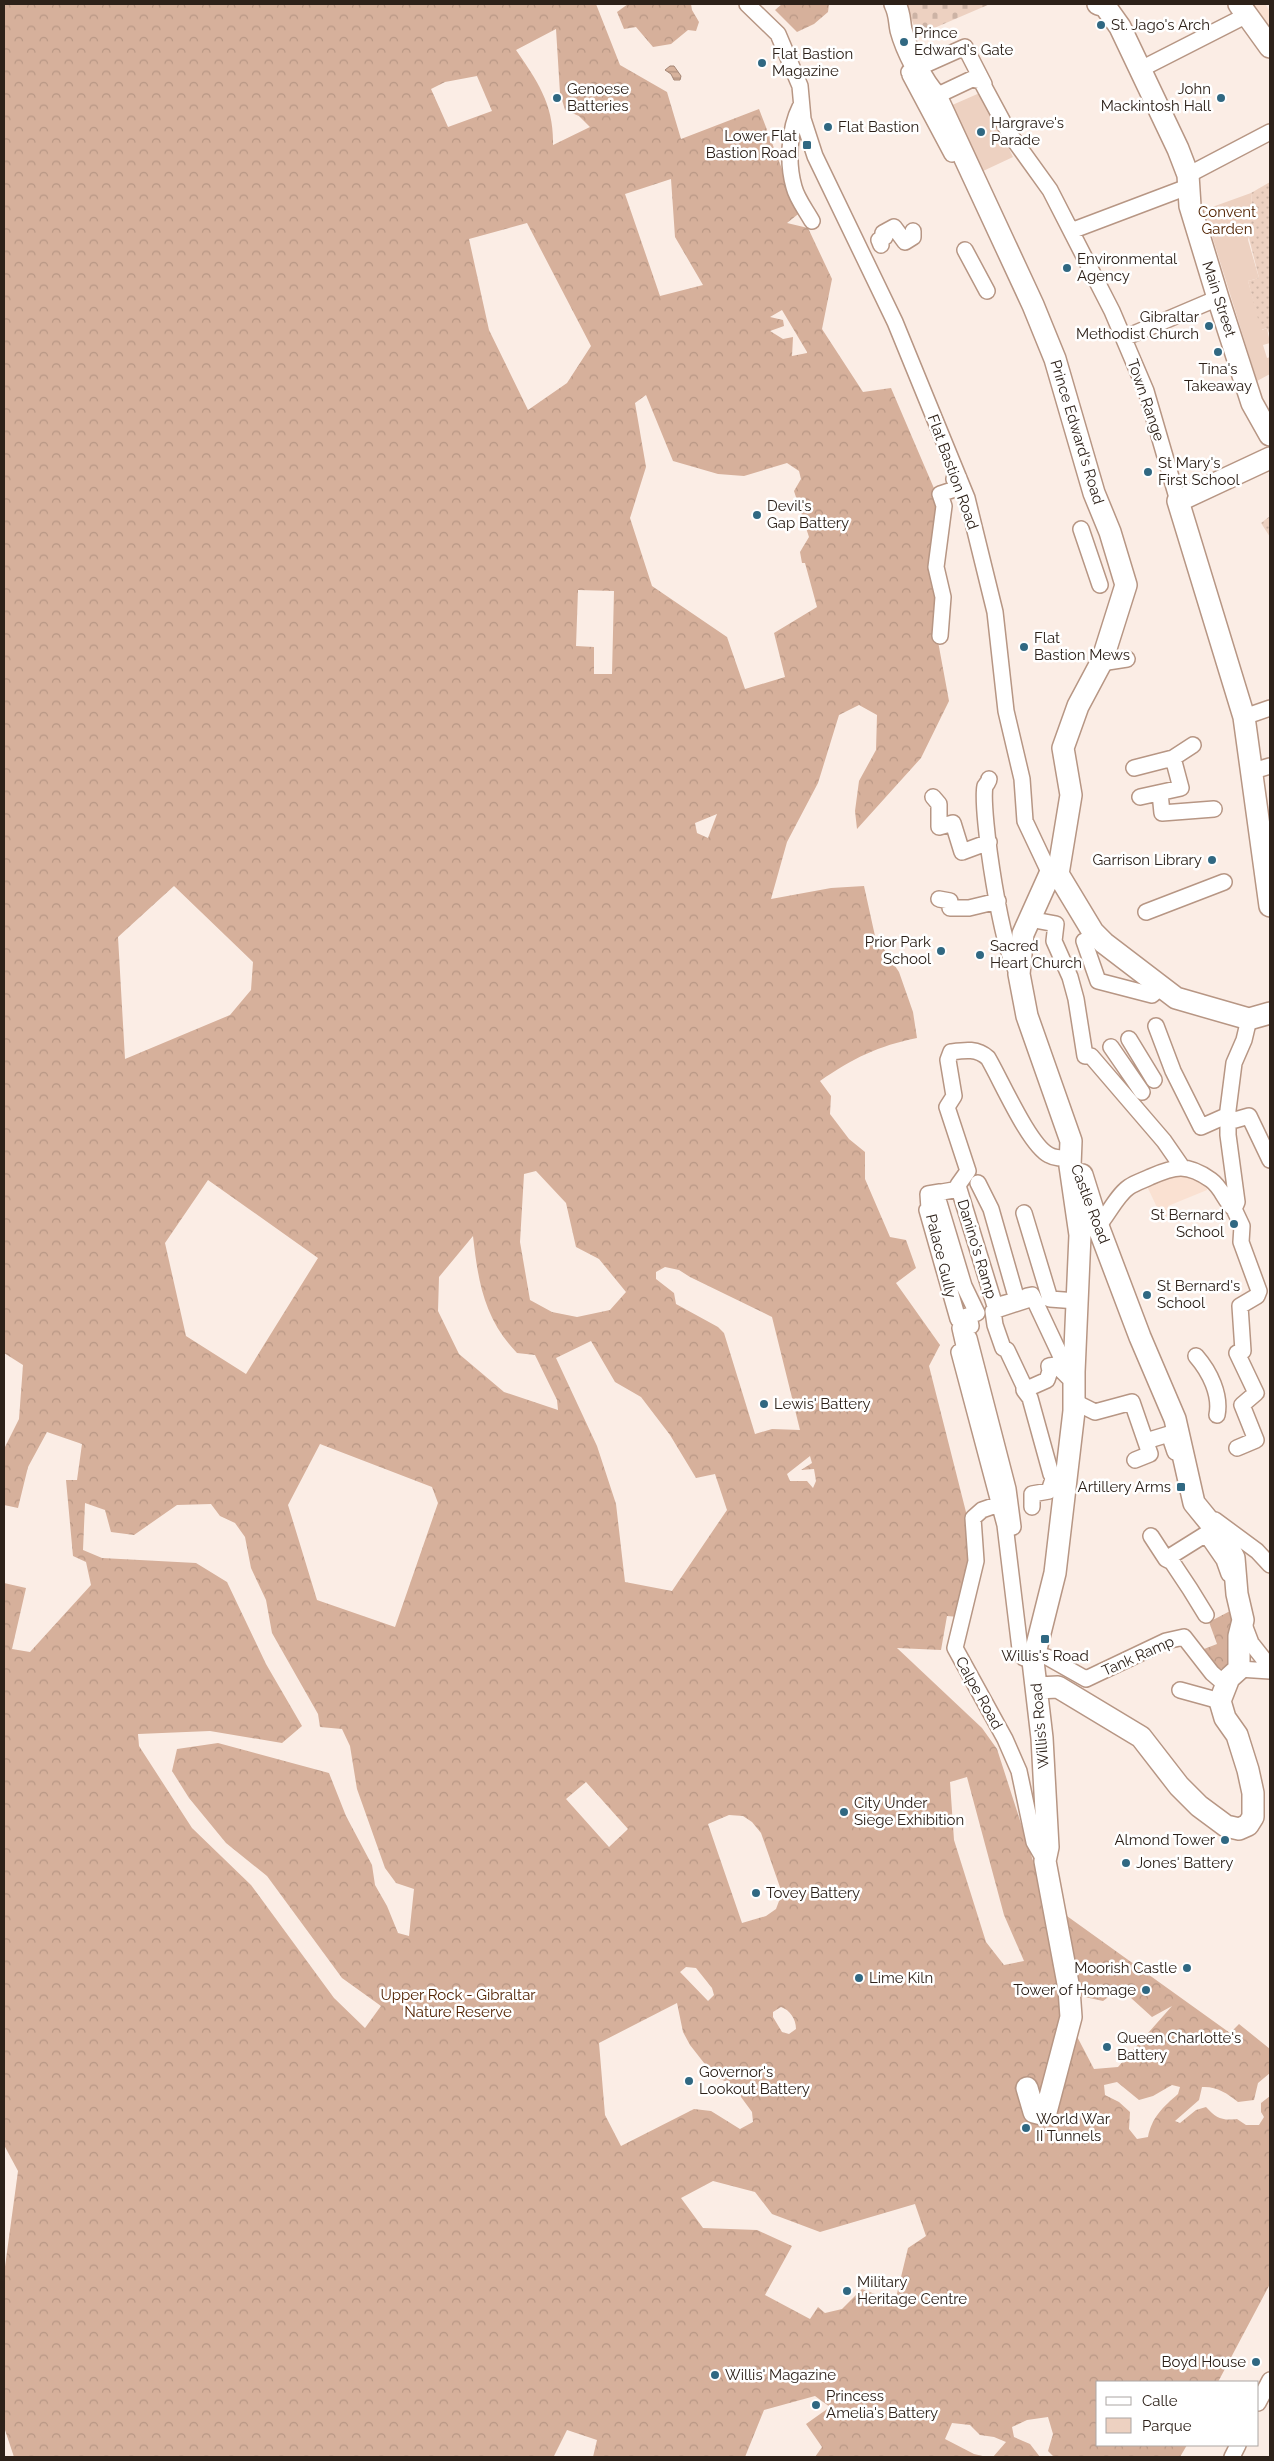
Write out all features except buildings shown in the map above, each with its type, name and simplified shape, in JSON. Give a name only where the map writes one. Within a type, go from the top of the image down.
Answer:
[{"type":"street","name":"Flat Bastion Road","points":[[747,4],[778,34],[800,86],[803,119],[815,156],[895,322],[967,498],[992,597],[1000,646],[1006,711],[1022,779],[1025,821],[1058,874]]},
{"type":"street","name":"Main Street","points":[[1103,4],[1120,26],[1141,69],[1189,181],[1190,206],[1218,298],[1252,403],[1270,435]]},
{"type":"street","points":[[1141,69],[1243,9],[1270,47]]},
{"type":"street","name":"Prince Edward's Road","points":[[898,10],[909,65],[936,96],[1033,305],[1055,359],[1094,493],[1110,532],[1125,577],[1125,590],[1101,663],[1078,706],[1063,748],[1071,795],[1058,874]]},
{"type":"street","name":"Town Range","points":[[909,65],[965,47],[1009,132],[1050,190],[1094,274],[1124,338],[1146,391],[1258,767],[1265,826],[1270,906]]},
{"type":"street","points":[[909,65],[961,172],[964,173],[971,170]]},
{"type":"street","points":[[936,96],[972,79],[981,81],[984,84]]},
{"type":"street","points":[[801,105],[794,119],[791,140],[791,176],[794,189],[812,221]]},
{"type":"street","points":[[1071,231],[1189,181],[1270,132]]},
{"type":"street","points":[[881,245],[879,240],[885,237],[883,232],[894,226],[906,242],[913,237],[913,231]]},
{"type":"street","points":[[965,250],[985,296]]},
{"type":"street","points":[[1124,338],[1218,298]]},
{"type":"street","points":[[1178,500],[1270,458]]},
{"type":"street","points":[[940,636],[943,597],[936,567],[944,506],[940,494],[958,488],[954,479],[959,478]]},
{"type":"street","points":[[1081,529],[1100,585]]},
{"type":"street","points":[[1101,663],[1127,659]]},
{"type":"street","points":[[1244,716],[1270,708]]},
{"type":"street","points":[[1134,768],[1173,758],[1193,746]]},
{"type":"street","points":[[1140,798],[1181,788],[1173,758]]},
{"type":"street","points":[[989,780],[986,785],[990,842],[998,901],[1007,947],[1013,966],[1019,974]]},
{"type":"street","points":[[1160,793],[1162,812],[1214,809]]},
{"type":"street","points":[[933,797],[939,804],[939,827],[953,823],[962,852],[990,842]]},
{"type":"street","points":[[1058,874],[1089,936],[1098,981],[1152,994],[1161,986]]},
{"type":"street","name":"Castle Road","points":[[1058,874],[1029,919],[1023,934],[1019,974],[1027,1016],[1071,1141],[1072,1158],[1083,1180],[1098,1226],[1140,1337],[1173,1414],[1196,1507]]},
{"type":"street","points":[[1146,912],[1224,882]]},
{"type":"street","points":[[939,899],[950,901],[950,908],[958,909],[998,901]]},
{"type":"street","points":[[1029,919],[1056,924],[1054,940],[1059,948],[1076,1000],[1088,1056],[1158,1134],[1182,1167]]},
{"type":"street","points":[[1059,948],[1089,936],[1104,943],[1176,998],[1249,1019],[1270,1013]]},
{"type":"street","points":[[1234,1209],[1237,1202],[1230,1155],[1228,1118],[1234,1063],[1244,1040],[1249,1019]]},
{"type":"street","points":[[1156,1026],[1173,1071],[1201,1128],[1228,1118],[1249,1116],[1270,1160]]},
{"type":"street","points":[[1129,1039],[1154,1080]]},
{"type":"street","points":[[1111,1047],[1142,1092]]},
{"type":"street","points":[[958,1187],[968,1171],[947,1107],[954,1096],[948,1060],[951,1052],[973,1050],[983,1053],[988,1058],[1035,1142],[1050,1156],[1072,1158]]},
{"type":"street","name":"Willis’s Road","points":[[1027,2088],[1034,2112],[1042,2114],[1046,2112],[1071,2017],[1068,1989],[1045,1861],[1048,1847],[1043,1748],[1034,1658],[1055,1573],[1074,1388],[1080,1236],[1072,1187],[1072,1158]]},
{"type":"street","points":[[1098,1226],[1128,1187],[1172,1167],[1182,1167],[1198,1172],[1215,1183],[1220,1187],[1225,1200],[1234,1209],[1242,1226],[1241,1242],[1259,1291],[1257,1296],[1240,1306],[1240,1352],[1256,1393],[1242,1404],[1256,1440],[1236,1448]]},
{"type":"street","name":"Danino's Ramp","points":[[958,1187],[995,1306],[1017,1300],[990,1209],[978,1183]]},
{"type":"street","name":"Palace Gully","points":[[940,1192],[937,1196],[964,1286],[977,1313],[967,1323],[958,1319],[927,1212],[929,1209],[928,1194],[958,1187]]},
{"type":"street","points":[[1024,1213],[1050,1299],[1078,1301]]},
{"type":"street","points":[[978,1252],[1001,1245]]},
{"type":"street","name":"Palace Gully","points":[[964,1286],[987,1280]]},
{"type":"street","name":"Danino's Ramp","points":[[1014,1290],[1018,1291],[1020,1298],[1032,1295],[1033,1298]]},
{"type":"street","points":[[1064,1498],[1053,1479],[1030,1398],[1024,1390],[1024,1386],[1007,1350],[1003,1348],[995,1325],[993,1311],[1033,1298],[1074,1388]]},
{"type":"street","points":[[1011,1573],[1015,1548],[1008,1489],[967,1323],[960,1328],[965,1350],[959,1352],[1005,1525],[1020,1652],[1025,1659],[1034,1658]]},
{"type":"street","points":[[1196,1356],[1207,1370],[1220,1402],[1217,1415]]},
{"type":"street","points":[[1024,1386],[1029,1388],[1039,1376],[1047,1380],[1050,1371],[1049,1366],[1056,1365],[1066,1373],[1074,1388],[1095,1412],[1132,1402],[1150,1454],[1134,1460]]},
{"type":"street","points":[[1146,1442],[1169,1434],[1178,1460],[1186,1466]]},
{"type":"street","points":[[1032,1507],[1032,1494],[1049,1491],[1053,1479]]},
{"type":"street","points":[[1008,1489],[1029,1487]]},
{"type":"street","name":"Calpe Road","points":[[999,1504],[982,1510],[973,1518],[976,1561],[955,1648],[1005,1739],[1019,1771],[1034,1842],[1045,1861]]},
{"type":"street","points":[[1196,1507],[1237,1536],[1270,1564]]},
{"type":"street","points":[[1196,1507],[1225,1541],[1234,1558],[1237,1592],[1243,1622],[1251,1643],[1270,1667]]},
{"type":"street","points":[[1166,1559],[1206,1534],[1224,1560],[1237,1592]]},
{"type":"street","points":[[1151,1536],[1166,1559],[1172,1562],[1206,1616]]},
{"type":"street","points":[[1239,1669],[1239,1636],[1243,1622]]},
{"type":"street","name":"Tank Ramp","points":[[1034,1658],[1047,1657],[1086,1679],[1163,1643],[1184,1637],[1212,1673],[1223,1693]]},
{"type":"street","points":[[1037,1688],[1058,1687],[1141,1737],[1179,1786],[1199,1806],[1226,1826],[1240,1829],[1248,1825],[1253,1818],[1253,1793],[1237,1735],[1225,1718],[1223,1693],[1231,1674],[1239,1669],[1270,1671]]},
{"type":"street","points":[[1180,1690],[1223,1693]]},
{"type":"street","points":[[1259,2401],[1270,2380]]},
{"type":"shaded area","points":[[1254,4],[1265,4],[1270,11],[1270,39],[1255,19]]},
{"type":"shaded area","points":[[670,66],[674,66],[681,76],[680,80],[674,80],[671,74],[665,70]]},
{"type":"shaded area","points":[[1184,1172],[1206,1183],[1207,1190],[1168,1206],[1171,1215],[1162,1218],[1146,1184]]},
{"type":"green space","name":"Upper Rock - Gibraltar Nature Reserve","points":[[4,4],[596,4],[620,65],[667,92],[681,139],[759,109],[790,190],[802,211],[787,223],[808,228],[832,279],[822,329],[863,392],[891,388],[942,507],[937,636],[949,701],[921,758],[857,829],[855,811],[859,781],[876,750],[877,715],[859,705],[839,715],[818,783],[787,842],[771,899],[831,888],[864,886],[875,936],[899,972],[913,1012],[917,1038],[866,1054],[820,1081],[831,1096],[830,1114],[849,1139],[865,1152],[865,1179],[890,1237],[906,1240],[916,1268],[896,1283],[940,1345],[929,1366],[967,1516],[971,1561],[959,1617],[947,1616],[941,1650],[897,1648],[982,1728],[997,1749],[1046,1901],[1230,2033],[1239,2024],[1270,2049],[1270,2073],[1258,2083],[1254,2100],[1238,2102],[1221,2091],[1202,2087],[1199,2100],[1175,2121],[1180,2123],[1196,2110],[1206,2107],[1220,2118],[1227,2120],[1237,2119],[1246,2125],[1259,2125],[1264,2117],[1261,2112],[1261,2103],[1270,2096],[1270,2284],[1219,2381],[1096,2381],[1096,2446],[1186,2446],[1180,2457],[1054,2457],[1048,2451],[1053,2434],[1048,2417],[1027,2420],[1012,2427],[1014,2437],[1030,2444],[1040,2457],[993,2457],[1006,2442],[994,2437],[980,2435],[970,2425],[952,2423],[945,2439],[974,2454],[987,2457],[815,2457],[822,2447],[806,2424],[830,2407],[815,2396],[764,2410],[745,2457],[593,2457],[597,2440],[567,2430],[554,2456],[557,2457],[14,2457],[4,2427],[4,2274],[18,2171],[4,2145],[4,1583],[26,1588],[12,1649],[30,1652],[91,1585],[86,1562],[73,1556],[66,1480],[77,1480],[82,1444],[47,1432],[28,1467],[18,1508],[4,1505],[4,1449],[19,1419],[23,1365],[4,1353]],"holes":[[[556,29],[560,93],[565,110],[579,116],[590,127],[553,145],[553,131],[548,106],[538,84],[516,50]],[[477,76],[492,111],[448,127],[431,89],[445,82]],[[671,179],[675,237],[703,285],[660,296],[625,194]],[[527,223],[591,346],[567,383],[528,410],[489,330],[469,239]],[[782,310],[807,353],[792,356],[793,337],[783,339],[770,331],[784,326],[783,320],[770,317]],[[646,395],[673,461],[718,474],[744,476],[787,463],[799,471],[801,479],[794,491],[809,537],[800,552],[802,563],[805,563],[817,607],[774,633],[785,677],[745,689],[727,637],[652,586],[630,518],[646,467],[635,403]],[[578,590],[614,591],[612,674],[594,674],[594,647],[576,646]],[[717,814],[708,838],[697,833],[695,823]],[[174,886],[253,962],[251,990],[230,1015],[125,1059],[118,937]],[[536,1171],[566,1203],[576,1247],[599,1259],[626,1292],[610,1310],[577,1317],[552,1312],[530,1300],[520,1242],[524,1174]],[[208,1180],[318,1258],[246,1374],[186,1336],[165,1243]],[[473,1236],[480,1284],[490,1313],[497,1327],[517,1353],[535,1355],[557,1400],[558,1410],[504,1392],[459,1354],[438,1311],[439,1277]],[[665,1267],[679,1270],[772,1317],[800,1430],[772,1429],[755,1434],[724,1333],[718,1327],[676,1304],[674,1293],[656,1279],[656,1272]],[[591,1341],[615,1382],[641,1397],[670,1435],[696,1478],[715,1474],[727,1510],[672,1591],[625,1582],[616,1504],[597,1446],[556,1358]],[[320,1444],[432,1487],[438,1503],[395,1627],[317,1600],[288,1505]],[[810,1456],[812,1463],[801,1470],[814,1469],[816,1481],[813,1488],[807,1481],[790,1481],[787,1474]],[[85,1503],[105,1510],[111,1532],[134,1535],[177,1505],[211,1504],[220,1516],[235,1523],[245,1537],[251,1568],[266,1600],[272,1633],[318,1714],[320,1727],[342,1729],[350,1746],[357,1789],[385,1868],[396,1883],[414,1889],[409,1936],[398,1933],[387,1906],[375,1885],[372,1865],[346,1816],[329,1773],[218,1743],[177,1749],[172,1771],[189,1798],[226,1843],[267,1876],[342,1978],[381,2006],[365,2028],[334,1998],[251,1885],[192,1828],[139,1746],[138,1734],[210,1731],[282,1743],[302,1726],[266,1664],[227,1582],[196,1563],[102,1558],[83,1550]],[[967,1777],[1004,1915],[1024,1961],[1004,1965],[986,1942],[954,1840],[950,1782]],[[586,1782],[628,1829],[609,1847],[566,1799]],[[729,1815],[743,1816],[752,1822],[761,1833],[782,1893],[776,1909],[766,1916],[742,1923],[708,1824]],[[686,1967],[696,1968],[712,1988],[714,1995],[708,2001],[680,1972]],[[1120,1988],[1152,2017],[1172,2006],[1118,2067],[1094,2069],[1071,2025],[1071,1994],[1103,2001]],[[677,2003],[683,2032],[690,2045],[715,2077],[740,2087],[741,2097],[752,2112],[753,2122],[740,2129],[711,2111],[694,2109],[621,2146],[605,2115],[599,2043]],[[781,2007],[794,2018],[796,2029],[789,2034],[782,2032],[773,2017],[773,2012]],[[1117,2082],[1139,2100],[1153,2096],[1172,2085],[1180,2087],[1178,2094],[1155,2118],[1148,2137],[1137,2139],[1129,2129],[1130,2112],[1119,2102],[1105,2095],[1104,2085]],[[713,2181],[755,2192],[772,2214],[820,2232],[915,2204],[926,2236],[908,2248],[895,2302],[882,2306],[875,2294],[862,2289],[842,2309],[825,2313],[818,2307],[810,2319],[765,2295],[792,2246],[757,2230],[703,2228],[681,2198]]]},
{"type":"green space","points":[[628,4],[691,4],[692,10],[699,22],[696,31],[688,30],[671,44],[653,47],[636,27],[624,29],[617,12]]},
{"type":"green space","points":[[782,4],[829,4],[828,12],[814,24],[797,32],[775,10]]},
{"type":"green space","points":[[905,4],[990,4],[918,35]]},
{"type":"green space","name":"Hargrave's Parade","points":[[982,92],[1013,157],[981,172],[950,106]]},
{"type":"green space","points":[[1270,182],[1270,336],[1267,328],[1261,330],[1248,281],[1259,278],[1245,222],[1253,216],[1251,193]]},
{"type":"green space","name":"Convent Garden","points":[[1251,193],[1253,216],[1248,240],[1259,278],[1248,281],[1262,330],[1267,328],[1270,343],[1263,345],[1267,358],[1270,357],[1270,374],[1257,381],[1204,210]]},
{"type":"green space","points":[[1270,516],[1270,537],[1261,523]]},
{"type":"green space","points":[[1232,1610],[1233,1665],[1217,1670],[1204,1649],[1217,1644],[1209,1622]]},
{"type":"place","name":"St. Jago's Arch","points":[[1101,25]]},
{"type":"place","name":"Prince Edward's Gate","points":[[904,42]]},
{"type":"place","name":"Flat Bastion Magazine","points":[[762,63]]},
{"type":"place","name":"Genoese Batteries","points":[[557,98]]},
{"type":"place","name":"John Mackintosh Hall","points":[[1221,98]]},
{"type":"place","name":"Flat Bastion","points":[[828,127]]},
{"type":"place","name":"Hargrave's Parade","points":[[981,132]]},
{"type":"place","name":"Lower Flat Bastion Road","points":[[807,145]]},
{"type":"place","name":"Environmental Agency","points":[[1067,268]]},
{"type":"place","name":"Gibraltar Methodist Church","points":[[1209,326]]},
{"type":"place","name":"Tina's Takeaway","points":[[1218,352]]},
{"type":"place","name":"St Mary's First School","points":[[1148,472]]},
{"type":"place","name":"Devil's Gap Battery","points":[[757,515]]},
{"type":"place","name":"Flat Bastion Mews","points":[[1024,647]]},
{"type":"place","name":"Garrison Library","points":[[1212,860]]},
{"type":"place","name":"Prior Park School","points":[[941,951]]},
{"type":"place","name":"Sacred Heart Church","points":[[980,955]]},
{"type":"place","name":"St Bernard School","points":[[1234,1224]]},
{"type":"place","name":"St Bernard's School","points":[[1147,1295]]},
{"type":"place","name":"Lewis' Battery","points":[[764,1404]]},
{"type":"place","name":"Artillery Arms","points":[[1181,1487]]},
{"type":"place","name":"Willis's Road","points":[[1045,1639]]},
{"type":"place","name":"City Under Siege Exhibition","points":[[844,1812]]},
{"type":"place","name":"Almond Tower","points":[[1225,1840]]},
{"type":"place","name":"Jones' Battery","points":[[1126,1863]]},
{"type":"place","name":"Tovey Battery","points":[[756,1893]]},
{"type":"place","name":"Moorish Castle","points":[[1187,1968]]},
{"type":"place","name":"Lime Kiln","points":[[859,1978]]},
{"type":"place","name":"Tower of Homage","points":[[1146,1990]]},
{"type":"place","name":"Queen Charlotte's Battery","points":[[1107,2047]]},
{"type":"place","name":"Governor's Lookout Battery","points":[[689,2081]]},
{"type":"place","name":"World War II Tunnels","points":[[1026,2128]]},
{"type":"place","name":"Military Heritage Centre","points":[[847,2291]]},
{"type":"place","name":"Boyd House","points":[[1256,2362]]},
{"type":"place","name":"Willis' Magazine","points":[[715,2375]]},
{"type":"place","name":"Princess Amelia's Battery","points":[[816,2405]]}]
